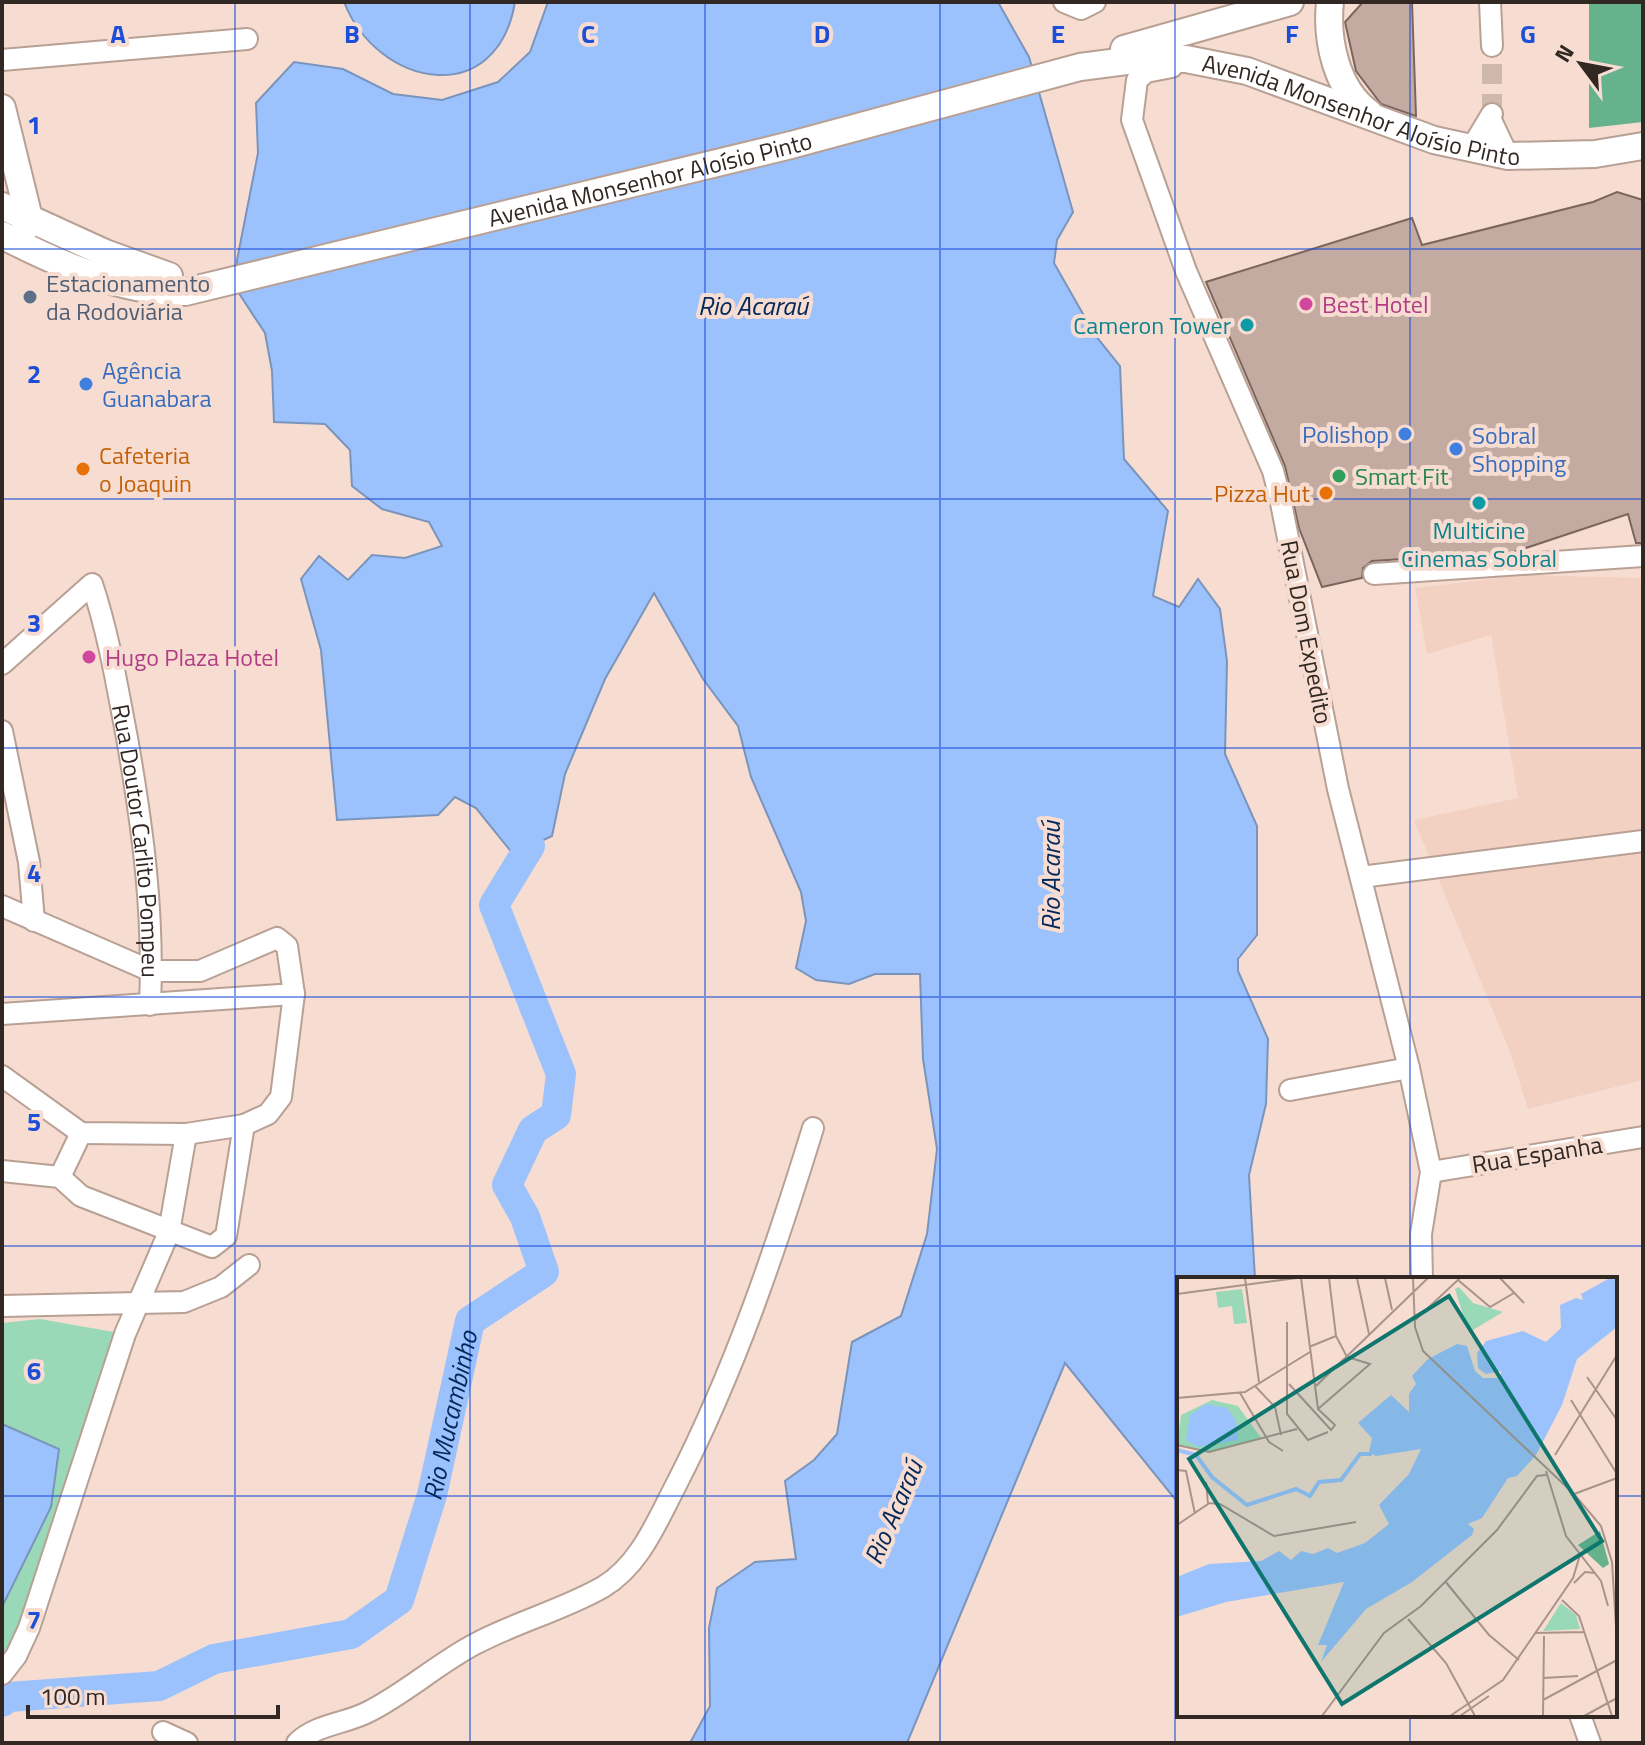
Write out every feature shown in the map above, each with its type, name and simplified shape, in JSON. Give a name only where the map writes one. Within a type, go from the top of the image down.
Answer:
[{"type":"main road","name":"Avenida Monsenhor Aloísio Pinto","points":[[9,238],[70,265],[157,290],[185,292],[791,145],[1080,67],[1122,49],[1290,2]]},
{"type":"main road","points":[[1330,2],[1330,38],[1339,73],[1359,106],[1381,123]]},
{"type":"main road","name":"Avenida Monsenhor Aloísio Pinto","points":[[1080,67],[1164,57],[1211,63],[1303,89],[1381,123],[1471,149],[1508,156],[1595,154],[1641,148]]},
{"type":"main road","points":[[2,108],[29,218],[9,238]]},
{"type":"main road","name":"Avenida Monsenhor Aloísio Pinto","points":[[2,206],[143,268],[216,284]]},
{"type":"street","points":[[1064,2],[1081,9],[1095,2]]},
{"type":"street","points":[[1492,3],[1492,46]]},
{"type":"street","points":[[2,60],[247,39]]},
{"type":"street","name":"Rua Dom Expedito","points":[[1211,63],[1146,72],[1137,80],[1132,120],[1186,271],[1273,471],[1338,789],[1409,1068],[1431,1172],[1421,1234],[1422,1277]]},
{"type":"street","points":[[1471,149],[1492,117],[1508,156]]},
{"type":"street","points":[[1374,574],[1643,556]]},
{"type":"street","name":"Rua Doutor Carlito Pompeu","points":[[2,664],[92,584],[108,631],[145,842],[151,905],[150,1005]]},
{"type":"street","points":[[2,731],[29,862],[34,921]]},
{"type":"street","points":[[1361,877],[1643,841]]},
{"type":"street","points":[[2,906],[151,971],[200,971],[277,938],[287,946],[294,994],[281,1097],[268,1114],[244,1125],[186,1134],[81,1133],[2,1076]]},
{"type":"street","points":[[2,1014],[294,994]]},
{"type":"street","points":[[1290,1090],[1409,1068]]},
{"type":"street","points":[[2,1171],[60,1177],[81,1196],[212,1247],[224,1241],[244,1125]]},
{"type":"street","points":[[297,1743],[314,1729],[350,1722],[400,1695],[474,1644],[603,1587],[627,1567],[650,1534],[706,1426],[764,1284],[813,1128]]},
{"type":"street","points":[[60,1177],[81,1133]]},
{"type":"street","points":[[2,1674],[16,1656],[29,1628],[138,1303],[169,1232],[186,1134]]},
{"type":"street","name":"Rua Espanha","points":[[1431,1172],[1643,1137]]},
{"type":"street","points":[[2,1306],[162,1304],[199,1297],[221,1287],[249,1265]]},
{"type":"street","points":[[1581,1717],[1590,1743]]},
{"type":"street","points":[[163,1732],[187,1743]]},
{"type":"shaded area","points":[[1526,575],[1643,578],[1643,1080],[1528,1109],[1510,1052],[1414,820],[1518,798],[1491,635],[1427,654],[1415,588]]},
{"type":"green space","points":[[1589,2],[1643,2],[1643,122],[1589,128]]},
{"type":"green space","points":[[40,1319],[125,1334],[2,1674],[2,1323]]},
{"type":"water","points":[[344,2],[515,2],[504,37],[485,60],[462,72],[436,75],[408,68],[383,53],[360,31]]},
{"type":"water","name":"Rio Acaraú","points":[[548,2],[998,2],[1029,57],[1073,212],[1057,240],[1054,263],[1095,335],[1120,366],[1124,459],[1168,511],[1153,596],[1179,607],[1198,579],[1220,609],[1227,661],[1225,754],[1257,826],[1257,935],[1238,959],[1238,971],[1268,1039],[1266,1104],[1249,1175],[1255,1277],[1177,1277],[1177,1502],[1065,1363],[907,1743],[690,1743],[710,1706],[709,1628],[717,1588],[755,1562],[796,1559],[785,1481],[814,1460],[837,1434],[852,1342],[901,1316],[927,1234],[937,1149],[923,1059],[920,974],[875,974],[849,984],[816,980],[796,968],[806,921],[801,892],[751,777],[738,726],[703,679],[654,593],[605,679],[565,774],[552,836],[513,854],[476,808],[455,797],[438,815],[337,820],[321,650],[301,579],[319,556],[348,580],[372,555],[405,558],[442,546],[429,522],[382,509],[352,486],[350,450],[325,424],[274,422],[272,371],[265,333],[238,292],[237,260],[258,153],[256,103],[294,62],[343,69],[393,94],[442,100],[498,82],[530,52]]},
{"type":"water","points":[[2,1424],[59,1449],[51,1507],[2,1607]]},
{"type":"building","points":[[1363,2],[1412,2],[1416,116],[1381,104],[1356,71],[1345,22]]},
{"type":"building","name":"Sobral Shopping","points":[[1617,192],[1643,200],[1643,543],[1636,543],[1628,514],[1514,552],[1372,561],[1363,568],[1362,578],[1322,587],[1299,528],[1285,466],[1206,282],[1412,218],[1422,245],[1593,202]]},
{"type":"waterway","name":"Rio Mucambinho","points":[[2,1702],[9,1697],[159,1686],[214,1659],[351,1634],[399,1600],[432,1495],[470,1321],[544,1272],[525,1217],[507,1185],[533,1130],[556,1115],[561,1074],[494,905],[530,846]]},
{"type":"tunnel","points":[[1492,46],[1492,114]]},
{"type":"place","name":"Estacionamento da Rodoviária","points":[[30,297]]},
{"type":"place","name":"Best Hotel","points":[[1306,304]]},
{"type":"place","name":"Cameron Tower","points":[[1247,325]]},
{"type":"place","name":"Agência Guanabara","points":[[86,384]]},
{"type":"place","name":"Polishop","points":[[1405,434]]},
{"type":"place","name":"Sobral Shopping","points":[[1456,449]]},
{"type":"place","name":"Cafeteria o Joaquin","points":[[83,469]]},
{"type":"place","name":"Smart Fit","points":[[1339,476]]},
{"type":"place","name":"Pizza Hut","points":[[1326,493]]},
{"type":"place","name":"Multicine Cinemas Sobral","points":[[1479,503]]},
{"type":"place","name":"Hugo Plaza Hotel","points":[[89,657]]}]
